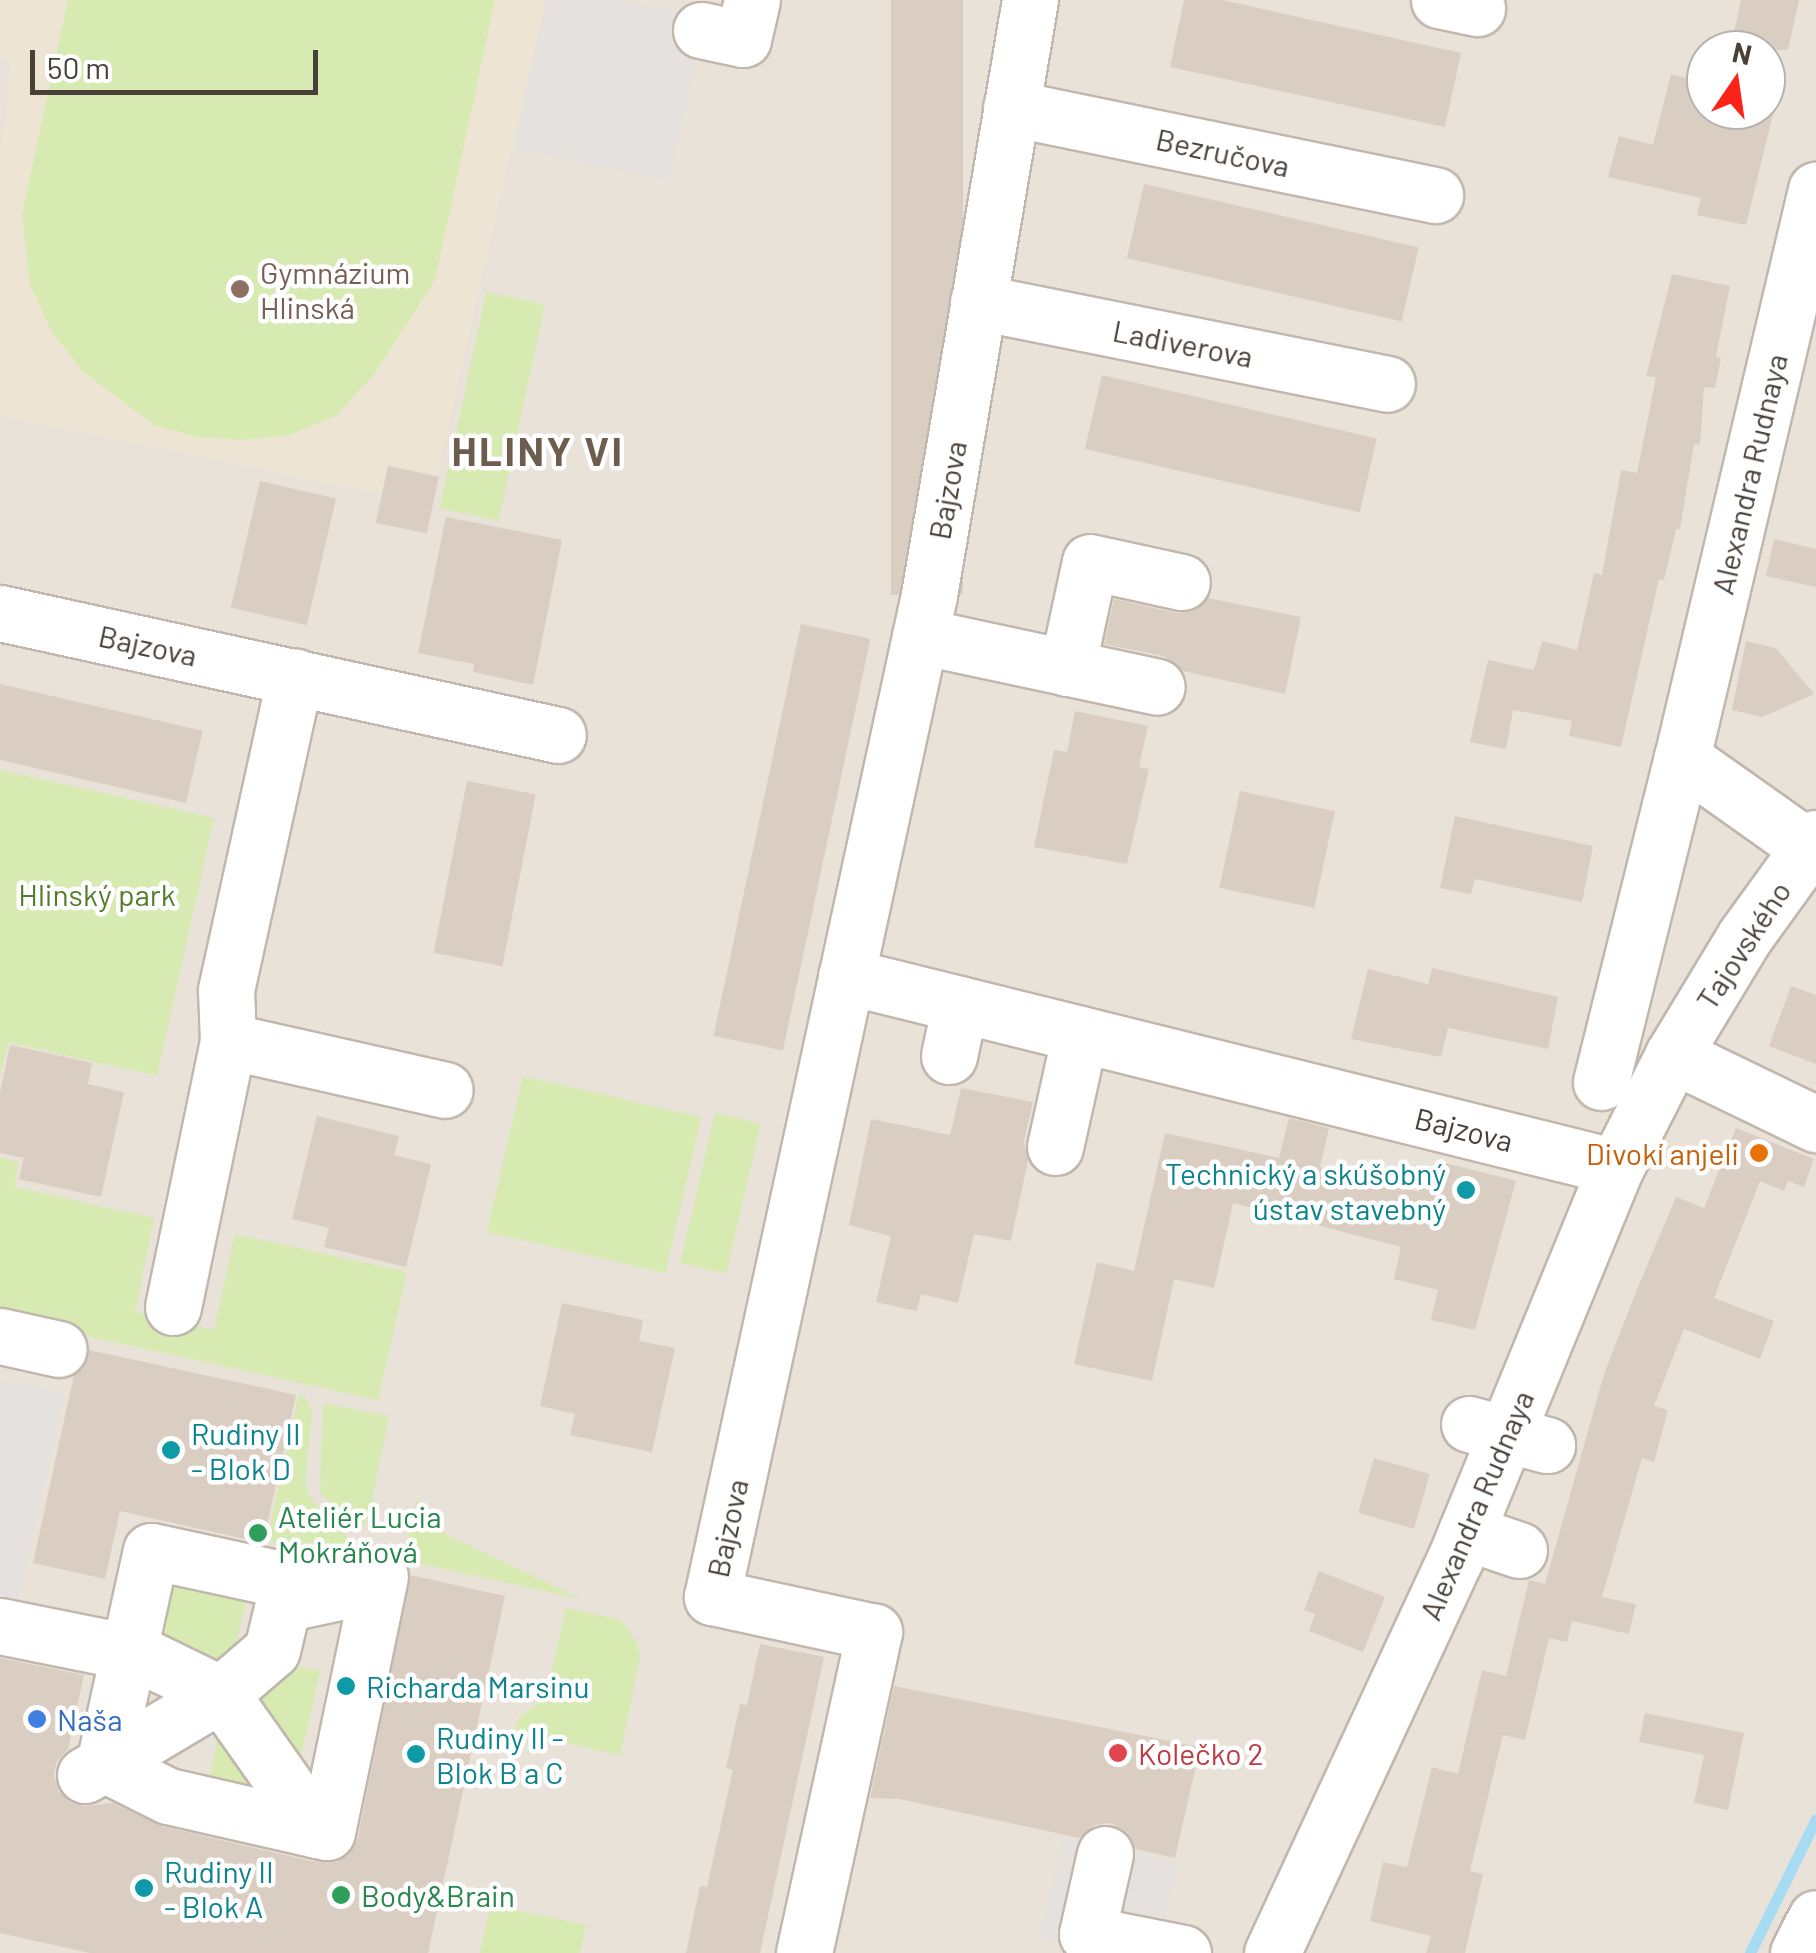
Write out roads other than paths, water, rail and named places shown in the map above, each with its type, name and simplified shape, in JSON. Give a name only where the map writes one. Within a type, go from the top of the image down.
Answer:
[{"type":"street","points":[[701,30],[743,38],[752,0]]},
{"type":"street","name":"Bajzova","points":[[804,1953],[874,1632],[712,1597],[920,636],[1030,0]]},
{"type":"street","name":"Bezručova","points":[[1011,108],[1435,195]]},
{"type":"street","name":"Alexandra Rudnaya","points":[[1602,1082],[1816,190]]},
{"type":"street","name":"Ladiverova","points":[[978,302],[1387,384]]},
{"type":"street","points":[[1067,668],[1090,562],[1182,582]]},
{"type":"street","name":"Bajzova","points":[[0,613],[558,735]]},
{"type":"street","points":[[920,636],[1157,687]]},
{"type":"street","points":[[173,1308],[228,1041],[226,990],[295,678]]},
{"type":"street","points":[[1682,758],[1806,868]]},
{"type":"street","name":"Tajovského","points":[[1673,1055],[1763,948],[1806,868]]},
{"type":"street","name":"Bajzova","points":[[846,976],[954,1030],[1080,1034],[1392,1124],[1646,1147]]},
{"type":"street","points":[[1055,1147],[1080,1034]]},
{"type":"street","points":[[228,1041],[445,1090]]},
{"type":"street","points":[[1673,1055],[1816,1124]]},
{"type":"street","name":"Alexandra Rudnaya","points":[[1301,1930],[1360,1819],[1448,1545],[1508,1435],[1518,1352],[1583,1258],[1646,1147],[1673,1055]]},
{"type":"street","points":[[0,1336],[59,1349]]},
{"type":"street","points":[[91,1771],[128,1653],[151,1551],[180,1541],[340,1592]]},
{"type":"street","points":[[1448,1545],[1519,1550]]},
{"type":"street","points":[[380,1576],[327,1832],[168,1796],[91,1771],[222,1694],[272,1650],[284,1604],[340,1592],[380,1576]]},
{"type":"street","points":[[0,1626],[128,1653],[222,1694],[317,1830]]},
{"type":"street","points":[[1105,1854],[1088,1934],[1183,1953]]},
{"type":"street","points":[[1798,1953],[1816,1918]]},
{"type":"waterway","points":[[1750,1953],[1816,1819]]},
{"type":"place","name":"Gymnázium Hlinská","points":[[240,289]]},
{"type":"place","name":"Divokí anjeli","points":[[1759,1153]]},
{"type":"place","name":"Technický a skúšobný ústav stavebný","points":[[1466,1190]]},
{"type":"place","name":"Rudiny II - Blok D","points":[[171,1450]]},
{"type":"place","name":"Ateliér Lucia Mokráňová","points":[[258,1533]]},
{"type":"place","name":"Richarda Marsinu","points":[[346,1686]]},
{"type":"place","name":"Naša","points":[[37,1719]]},
{"type":"place","name":"Kolečko 2","points":[[1118,1753]]},
{"type":"place","name":"Rudiny II - Blok B a C","points":[[416,1754]]},
{"type":"place","name":"Rudiny II - Blok A","points":[[144,1888]]},
{"type":"place","name":"Body&Brain","points":[[341,1895]]},
{"type":"district","name":"HLINY VI","points":[[538,450]]},
{"type":"park label","name":"Hlinský park","points":[[97,894]]}]
